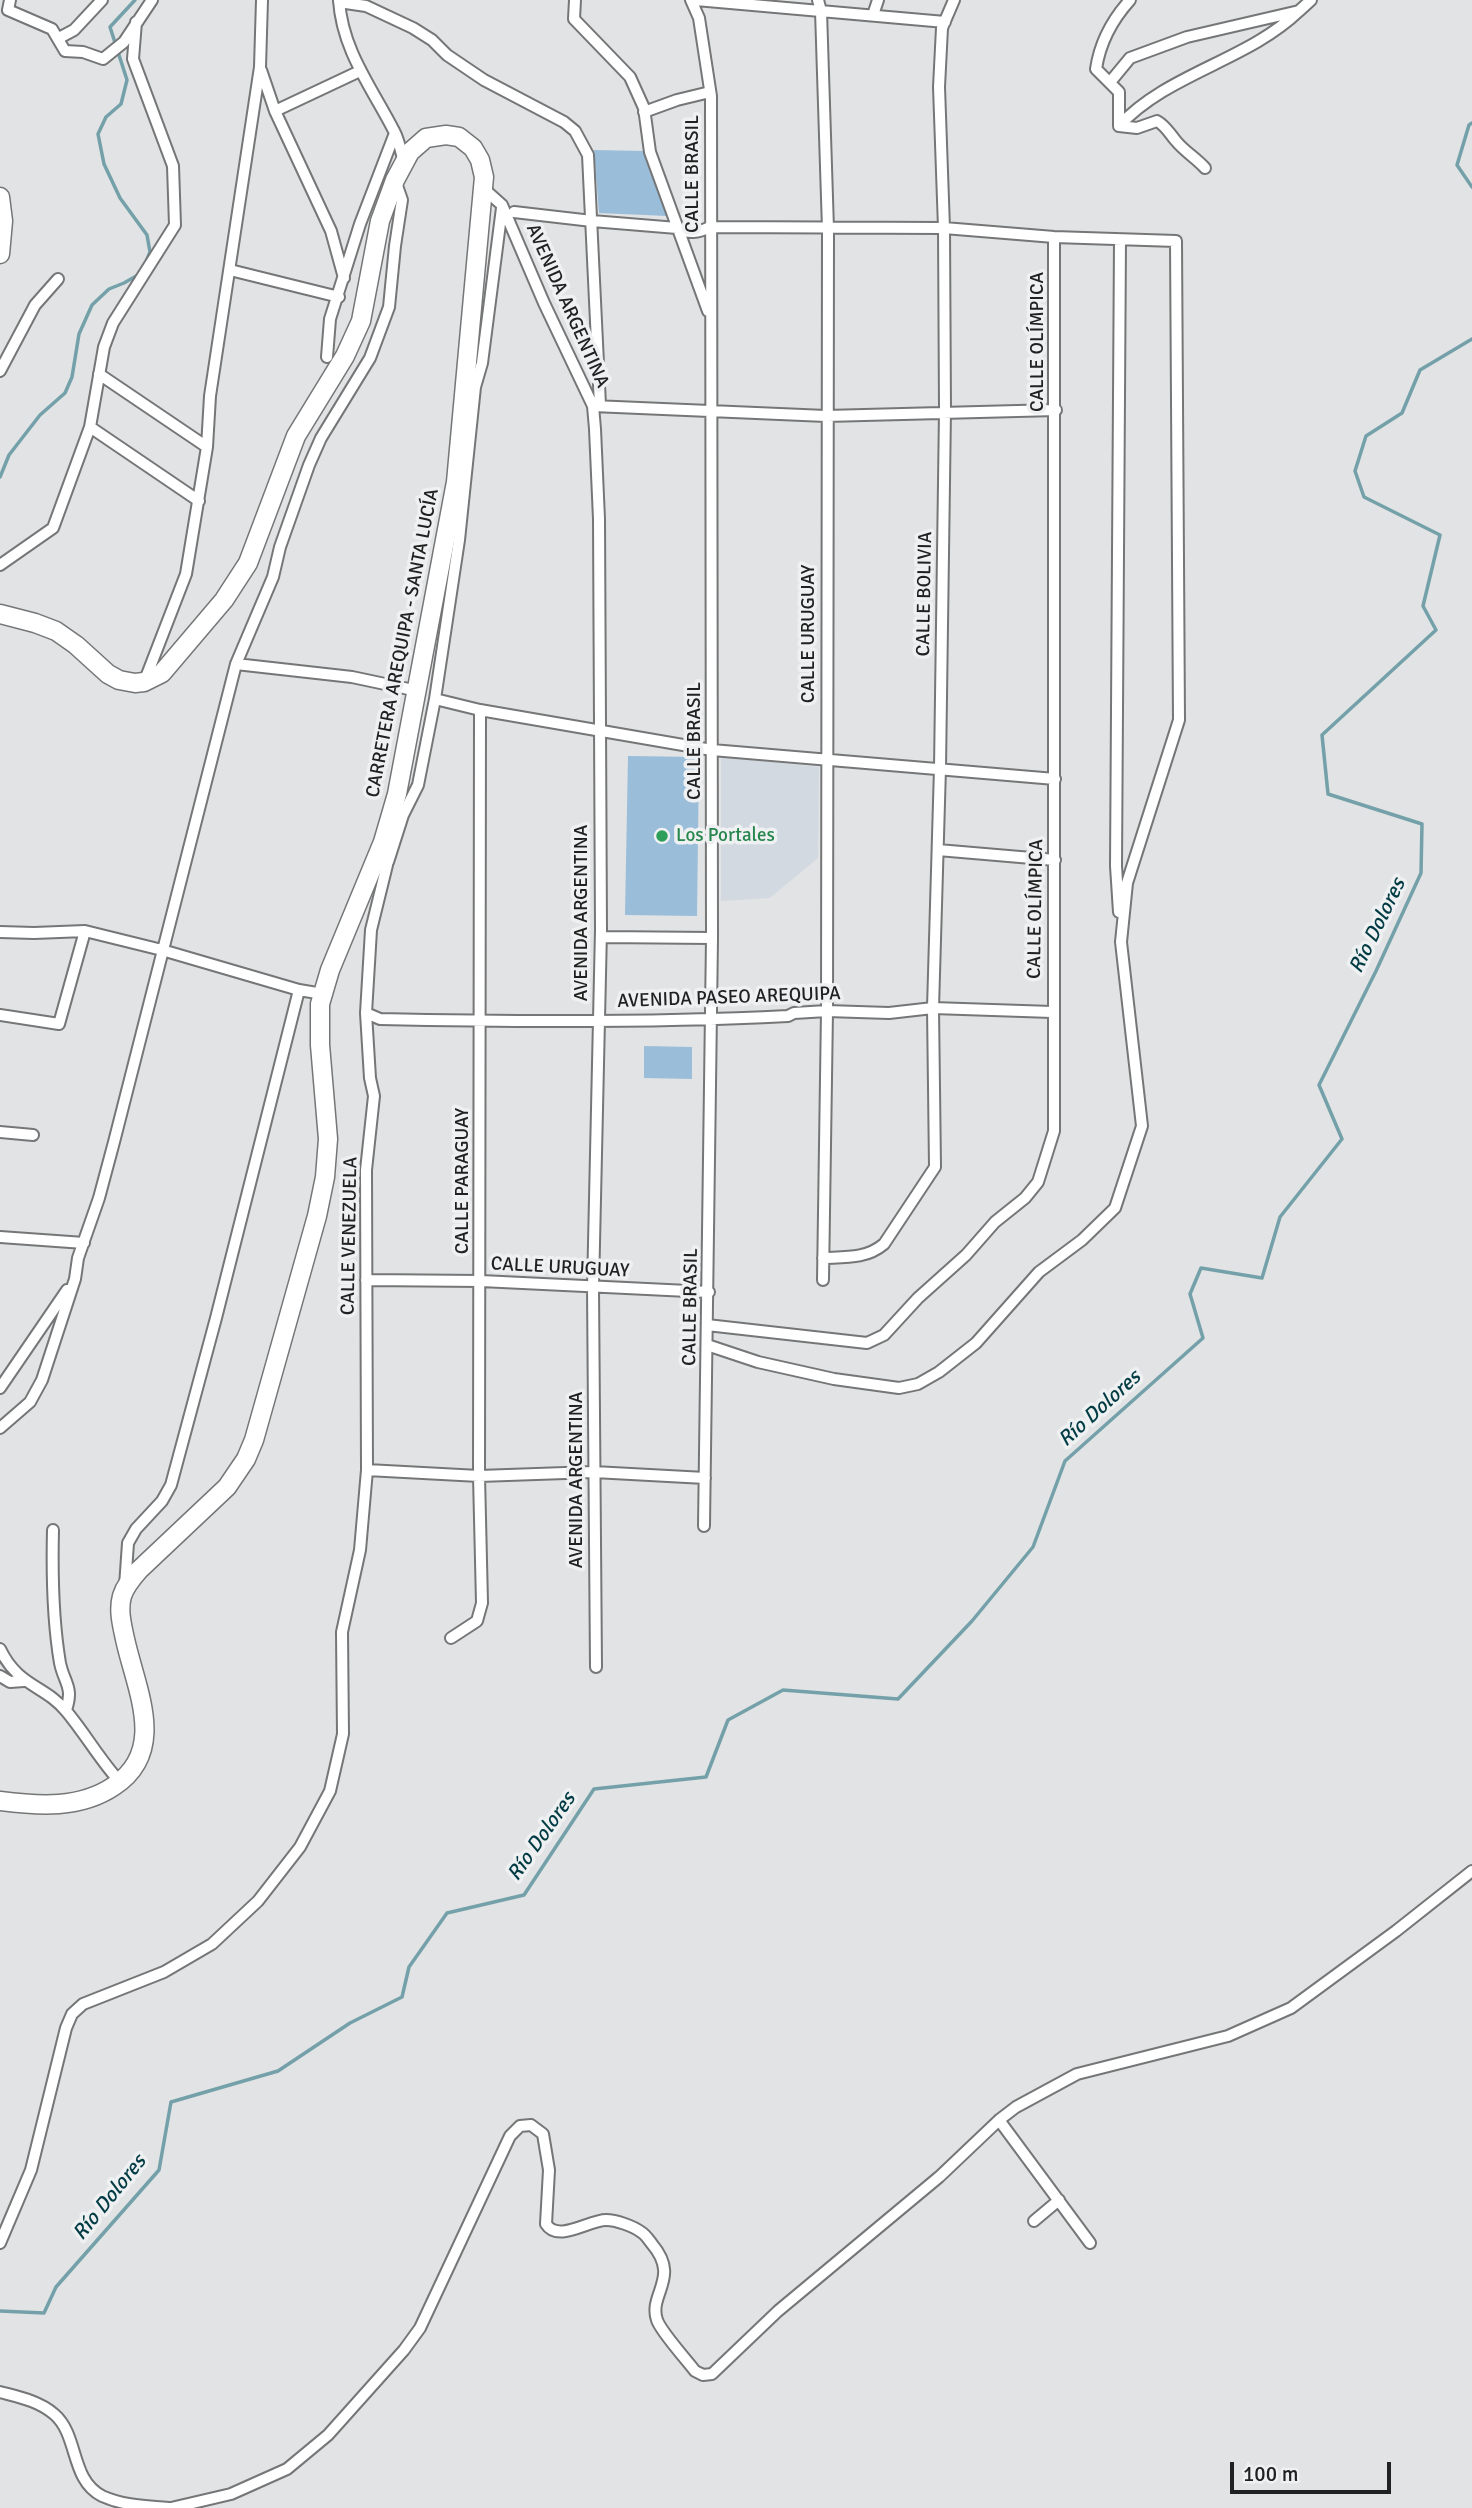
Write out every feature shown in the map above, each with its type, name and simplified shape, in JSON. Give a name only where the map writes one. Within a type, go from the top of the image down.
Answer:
[{"type":"main road","name":"CARRETERA AREQUIPA - SANTA LUCÍA","points":[[124,1589],[139,1570],[227,1487],[246,1460],[317,1216],[325,1177],[328,1139],[319,1014],[323,994],[383,842],[397,794],[456,482],[484,177],[480,160],[473,148],[459,137],[446,135],[426,138],[418,143],[404,162],[380,220],[361,321],[345,356],[296,436],[248,563],[224,600],[172,662],[162,673],[145,682]]},
{"type":"main road","points":[[0,197],[3,221],[0,254]]},
{"type":"main road","points":[[0,614],[56,631],[119,680],[145,682]]},
{"type":"main road","points":[[0,1801],[38,1806],[67,1804],[97,1796],[120,1782],[138,1762],[146,1737],[144,1716],[120,1616],[124,1589]]},
{"type":"street","points":[[10,0],[8,10],[52,29],[65,51],[83,51],[103,59],[124,42],[152,0]]},
{"type":"street","points":[[58,38],[74,30],[102,0]]},
{"type":"street","points":[[145,682],[186,574],[199,501],[207,447],[210,396],[260,67],[262,0]]},
{"type":"street","points":[[575,0],[574,19],[630,77],[644,112],[650,152],[710,318]]},
{"type":"street","points":[[694,0],[820,5]]},
{"type":"street","name":"CALLE BRASIL","points":[[694,0],[710,92],[712,938],[704,1526]]},
{"type":"street","points":[[805,0],[873,15],[945,22]]},
{"type":"street","points":[[873,15],[877,0]]},
{"type":"street","points":[[945,22],[954,0]]},
{"type":"street","points":[[945,22],[960,0]]},
{"type":"street","points":[[1119,126],[1119,93],[1111,81],[1102,77],[1096,69],[1099,51],[1117,14],[1130,0]]},
{"type":"street","points":[[1119,126],[1132,113],[1165,90],[1287,22],[1311,0]]},
{"type":"street","points":[[404,162],[395,133],[360,71],[341,26],[339,1],[366,6],[413,28],[485,80],[575,131],[588,155],[596,406],[827,416],[1056,410]]},
{"type":"street","name":"CALLE URUGUAY","points":[[820,5],[828,229],[827,1011],[823,1280]]},
{"type":"street","points":[[1111,81],[1130,58],[1187,37],[1299,11]]},
{"type":"street","points":[[0,565],[54,528],[90,427],[104,347],[113,323],[175,225],[173,166],[133,59],[136,22]]},
{"type":"street","name":"CALLE BOLIVIA","points":[[823,1258],[863,1256],[884,1244],[935,1167],[933,1008],[940,768],[945,411],[944,228],[939,87],[942,28],[945,22]]},
{"type":"street","points":[[260,67],[275,111],[331,231],[344,279]]},
{"type":"street","points":[[275,111],[360,71]]},
{"type":"street","points":[[644,112],[710,92]]},
{"type":"street","points":[[1119,126],[1137,128],[1157,121],[1205,168]]},
{"type":"street","points":[[327,357],[330,319],[360,224],[395,133]]},
{"type":"street","points":[[0,1429],[30,1402],[42,1380],[75,1279],[111,1153],[236,664],[273,577],[280,547],[309,465],[321,438],[370,358],[389,307],[402,200],[395,180]]},
{"type":"street","name":"AVENIDA ARGENTINA","points":[[483,188],[502,205],[544,303],[596,406],[601,937],[593,1287],[596,1667]]},
{"type":"street","points":[[387,865],[403,815],[418,785],[435,699],[459,540],[475,387],[482,363],[502,205]]},
{"type":"street","points":[[514,212],[592,222],[677,228],[686,233],[700,232],[710,227],[944,228],[1054,237],[1176,241],[1179,720],[1127,884],[1121,942]]},
{"type":"street","name":"CALLE OLÍMPICA","points":[[707,1325],[867,1343],[884,1335],[918,1298],[966,1255],[995,1222],[1025,1199],[1038,1182],[1054,1131],[1054,237]]},
{"type":"street","points":[[707,1345],[758,1362],[834,1379],[899,1388],[918,1384],[939,1372],[976,1343],[1039,1272],[1082,1240],[1115,1208],[1142,1126],[1121,942],[1116,866],[1120,240]]},
{"type":"street","points":[[230,270],[339,297]]},
{"type":"street","points":[[0,371],[35,305],[58,279]]},
{"type":"street","points":[[99,374],[207,447]]},
{"type":"street","points":[[90,427],[199,501]]},
{"type":"street","points":[[236,664],[352,677],[418,691]]},
{"type":"street","points":[[435,699],[480,710],[712,750],[1055,779]]},
{"type":"street","name":"CALLE PARAGUAY","points":[[452,1638],[477,1621],[481,1614],[480,710]]},
{"type":"street","name":"CALLE VENEZUELA","points":[[0,2243],[31,2170],[64,2036],[72,2014],[83,2004],[164,1972],[212,1944],[258,1901],[300,1847],[330,1791],[343,1734],[342,1632],[360,1550],[367,1470],[366,1170],[374,1096],[366,1013],[371,930],[387,865],[383,842]]},
{"type":"street","points":[[937,850],[1055,860]]},
{"type":"street","points":[[0,1015],[59,1024],[85,931]]},
{"type":"street","points":[[0,932],[85,931],[162,950],[299,990],[323,994]]},
{"type":"street","points":[[601,937],[712,938]]},
{"type":"street","points":[[124,1589],[128,1543],[136,1529],[162,1501],[171,1485],[223,1294],[299,990]]},
{"type":"street","name":"AVENIDA PASEO AREQUIPA","points":[[366,1013],[380,1019],[480,1021],[711,1020],[827,1011],[889,1013],[933,1008],[1052,1012]]},
{"type":"street","points":[[0,1132],[33,1135]]},
{"type":"street","points":[[0,1237],[84,1243]]},
{"type":"street","points":[[0,1388],[75,1279]]},
{"type":"street","name":"CALLE URUGUAY","points":[[366,1280],[481,1281],[709,1293]]},
{"type":"street","points":[[367,1470],[479,1476],[594,1472],[705,1478]]},
{"type":"street","points":[[53,1530],[52,1564],[61,1664],[70,1689],[66,1710]]},
{"type":"street","points":[[0,1649],[6,1661],[24,1681],[66,1710],[105,1766],[120,1782]]},
{"type":"street","points":[[0,1676],[10,1682],[24,1681]]},
{"type":"street","points":[[0,2392],[40,2404],[56,2416],[65,2430],[79,2470],[89,2484],[100,2495],[127,2505],[171,2508],[231,2494],[287,2469],[328,2435],[404,2350],[420,2328],[510,2136],[520,2126],[531,2125],[543,2134],[549,2162],[546,2224],[549,2229],[555,2232],[566,2231],[612,2220],[642,2232],[664,2262],[664,2275],[656,2309],[657,2322],[695,2371],[703,2375],[712,2374],[778,2311],[939,2177],[999,2120],[1034,2095],[1077,2074],[1108,2064],[1228,2036],[1291,2008],[1472,1871]]},
{"type":"street","points":[[999,2120],[1090,2243]]},
{"type":"street","points":[[1034,2221],[1059,2200]]},
{"type":"shaded area","points":[[594,150],[644,151],[667,216],[599,213]]},
{"type":"shaded area","name":"Los Portales","points":[[628,756],[699,757],[697,916],[625,915]]},
{"type":"shaded area","points":[[721,757],[819,767],[818,858],[770,898],[721,901]]},
{"type":"shaded area","points":[[644,1046],[692,1047],[692,1079],[644,1078]]},
{"type":"waterway","points":[[135,0],[110,27],[127,80],[121,104],[106,117],[98,134],[104,164],[120,198],[147,235],[150,252],[146,262]]},
{"type":"waterway","name":"Río Dolores","points":[[1472,123],[1469,125],[1457,165],[1472,187]]},
{"type":"waterway","points":[[0,477],[9,455],[40,415],[65,393],[72,377],[79,334],[92,305],[109,289],[138,275]]},
{"type":"waterway","name":"Río Dolores","points":[[0,2311],[44,2313],[56,2287],[159,2170],[171,2102],[278,2071],[350,2023],[402,1997],[409,1967],[447,1913],[524,1895],[594,1789],[706,1777],[728,1720],[783,1690],[898,1699],[972,1621],[1033,1547],[1065,1461],[1203,1338],[1190,1294],[1201,1268],[1262,1278],[1280,1217],[1342,1139],[1319,1085],[1421,873],[1422,824],[1328,794],[1322,735],[1436,630],[1423,606],[1440,535],[1364,497],[1355,471],[1366,436],[1402,413],[1420,370],[1472,339]]},
{"type":"place","name":"Los Portales","points":[[662,836]]}]
